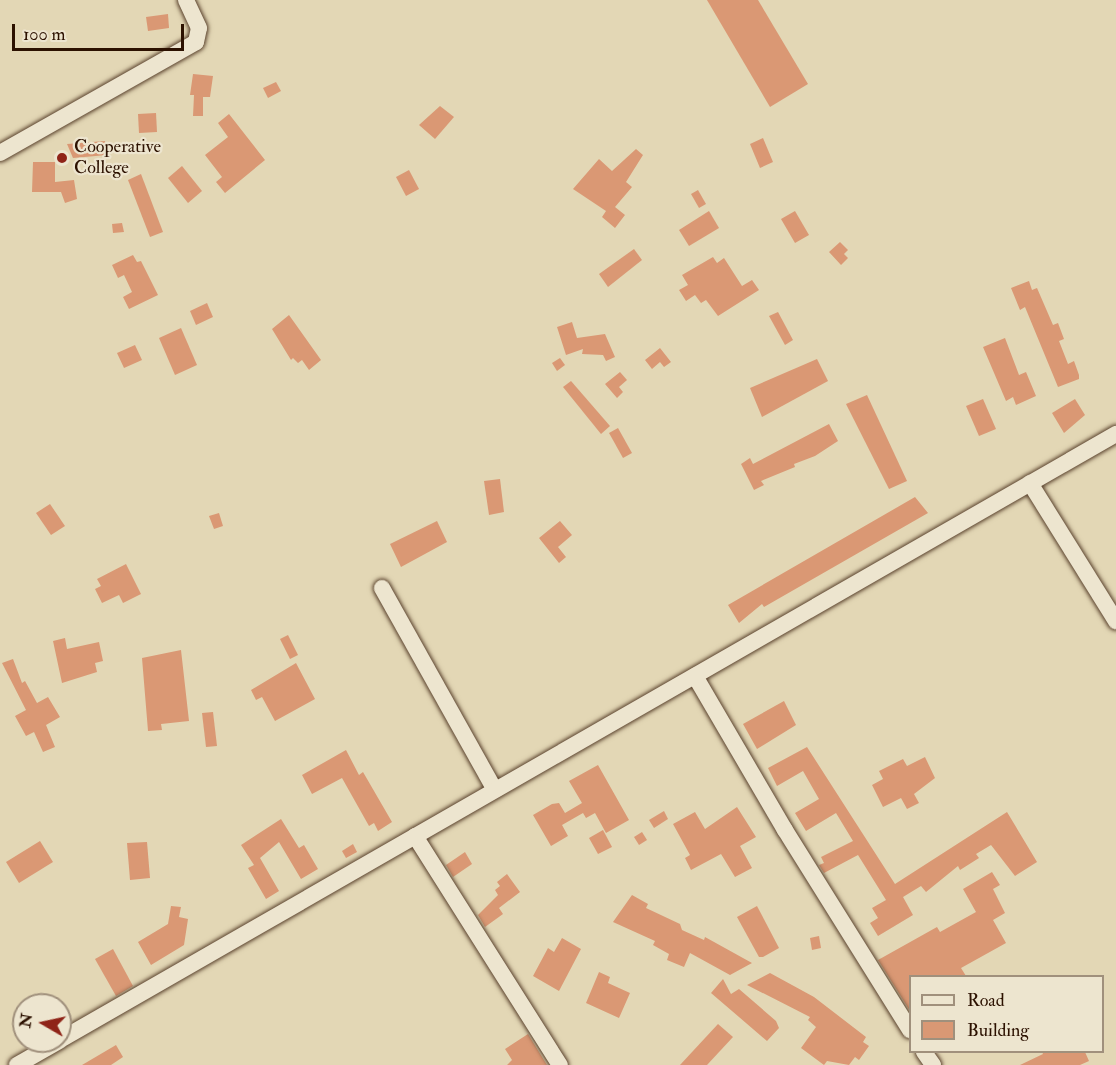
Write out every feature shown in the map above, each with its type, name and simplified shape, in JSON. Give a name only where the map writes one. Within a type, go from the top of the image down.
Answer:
[{"type":"street","points":[[0,153],[196,42],[199,28],[186,0]]},
{"type":"street","points":[[72,1034],[1116,434]]},
{"type":"street","points":[[1030,483],[1116,621]]},
{"type":"street","points":[[382,588],[495,790]]},
{"type":"street","points":[[695,676],[785,830],[909,1028]]},
{"type":"street","points":[[415,836],[560,1065]]},
{"type":"street","points":[[17,1065],[38,1053]]},
{"type":"building","points":[[707,0],[758,0],[808,84],[770,107]]},
{"type":"building","points":[[168,14],[169,28],[148,31],[146,17]]},
{"type":"building","points":[[193,74],[213,76],[210,97],[203,97],[203,116],[193,116],[194,95],[190,95]]},
{"type":"building","points":[[276,82],[281,91],[268,98],[263,88]]},
{"type":"building","points":[[440,106],[454,117],[435,139],[419,125]]},
{"type":"building","points":[[156,113],[157,132],[139,133],[138,114]]},
{"type":"building","points":[[229,114],[265,160],[225,193],[216,182],[222,177],[205,155],[228,137],[218,123]]},
{"type":"building","points":[[763,138],[773,162],[760,168],[750,144]]},
{"type":"building","points":[[105,141],[107,155],[73,158],[67,144]]},
{"type":"building","points":[[636,149],[643,155],[626,182],[632,187],[615,207],[625,215],[615,228],[602,217],[606,211],[573,189],[599,159],[612,171]]},
{"type":"building","points":[[33,162],[55,162],[55,182],[74,180],[77,199],[65,203],[61,192],[32,192]]},
{"type":"building","points":[[182,166],[202,191],[188,203],[168,178]]},
{"type":"building","points":[[409,170],[419,189],[406,196],[396,177]]},
{"type":"building","points":[[141,174],[163,232],[150,237],[128,180]]},
{"type":"building","points":[[698,190],[706,204],[699,208],[691,194]]},
{"type":"building","points":[[709,211],[719,228],[689,246],[679,230]]},
{"type":"building","points":[[795,211],[809,235],[795,243],[781,219]]},
{"type":"building","points":[[122,223],[124,232],[113,233],[112,224]]},
{"type":"building","points":[[840,242],[848,250],[844,254],[848,258],[841,265],[829,252]]},
{"type":"building","points":[[634,249],[642,260],[608,287],[599,274]]},
{"type":"building","points":[[133,255],[137,262],[141,261],[158,295],[129,309],[123,297],[132,292],[124,275],[118,278],[112,265]]},
{"type":"building","points":[[713,257],[717,263],[724,258],[742,286],[752,280],[759,290],[718,316],[706,300],[701,303],[695,295],[686,301],[679,290],[688,285],[682,275]]},
{"type":"building","points":[[1029,281],[1032,290],[1037,288],[1053,325],[1058,323],[1064,339],[1059,341],[1068,364],[1074,361],[1079,379],[1058,387],[1025,307],[1020,310],[1011,288]]},
{"type":"building","points":[[207,303],[213,317],[196,325],[190,311]]},
{"type":"building","points":[[778,312],[793,340],[785,345],[769,316]]},
{"type":"building","points":[[289,315],[321,360],[309,370],[302,360],[298,363],[293,358],[291,360],[272,329]]},
{"type":"building","points":[[572,322],[577,338],[605,334],[615,357],[606,361],[603,355],[582,354],[583,349],[566,355],[557,327]]},
{"type":"building","points":[[181,328],[197,365],[175,375],[159,338]]},
{"type":"building","points":[[1005,338],[1019,375],[1026,372],[1036,396],[1016,405],[1013,397],[1006,401],[983,347]]},
{"type":"building","points":[[135,345],[142,360],[124,368],[117,353]]},
{"type":"building","points":[[660,348],[671,362],[664,367],[660,362],[652,369],[645,360]]},
{"type":"building","points":[[560,358],[565,365],[557,371],[552,363]]},
{"type":"building","points":[[817,359],[828,381],[762,417],[750,388]]},
{"type":"building","points":[[620,372],[627,380],[619,387],[623,392],[617,398],[605,384]]},
{"type":"building","points":[[571,381],[610,426],[601,434],[563,387]]},
{"type":"building","points":[[867,395],[907,481],[889,489],[846,404]]},
{"type":"building","points":[[983,399],[996,429],[979,436],[966,406]]},
{"type":"building","points":[[1075,399],[1085,415],[1064,433],[1052,413]]},
{"type":"building","points":[[829,424],[838,441],[815,456],[794,464],[795,467],[761,481],[764,485],[754,490],[741,464],[750,458],[753,464]]},
{"type":"building","points":[[618,428],[632,453],[623,458],[609,433]]},
{"type":"building","points":[[500,479],[504,512],[489,515],[484,481]]},
{"type":"building","points":[[915,497],[928,513],[764,607],[762,604],[739,623],[728,605]]},
{"type":"building","points":[[50,504],[65,526],[51,535],[36,513]]},
{"type":"building","points":[[219,513],[223,526],[214,529],[209,516]]},
{"type":"building","points":[[437,521],[447,542],[401,567],[390,544]]},
{"type":"building","points":[[560,521],[572,535],[558,547],[566,557],[559,563],[539,538]]},
{"type":"building","points":[[126,564],[141,594],[123,603],[119,595],[102,603],[95,589],[101,586],[97,579]]},
{"type":"building","points":[[288,635],[298,655],[290,659],[280,639]]},
{"type":"building","points":[[65,638],[67,649],[99,642],[103,661],[95,663],[97,672],[62,683],[53,641]]},
{"type":"building","points":[[181,650],[189,721],[161,724],[162,730],[148,731],[142,658]]},
{"type":"building","points":[[13,659],[22,683],[25,681],[37,703],[48,697],[60,717],[46,725],[55,747],[43,752],[34,732],[26,736],[15,716],[26,710],[2,663]]},
{"type":"building","points":[[296,663],[315,699],[275,721],[262,697],[256,700],[251,690]]},
{"type":"building","points":[[784,701],[796,725],[757,749],[743,724]]},
{"type":"building","points":[[213,712],[217,746],[206,747],[202,713]]},
{"type":"building","points":[[807,747],[895,884],[1007,812],[1037,862],[1015,876],[991,845],[976,854],[979,858],[960,870],[958,866],[926,892],[921,886],[903,897],[913,915],[878,936],[870,923],[878,918],[872,908],[886,900],[858,855],[824,873],[819,865],[824,863],[821,857],[853,841],[836,813],[806,831],[795,813],[819,799],[803,771],[777,786],[768,768]]},
{"type":"building","points":[[346,750],[359,775],[363,772],[392,822],[378,831],[374,823],[369,826],[342,778],[312,794],[302,775]]},
{"type":"building","points":[[925,757],[935,778],[914,794],[919,803],[907,809],[901,798],[883,807],[872,785],[883,779],[879,771],[903,759],[907,766]]},
{"type":"building","points":[[598,765],[629,820],[606,833],[595,813],[586,818],[583,813],[562,825],[568,836],[551,846],[533,815],[552,804],[559,803],[565,813],[582,803],[569,781]]},
{"type":"building","points":[[737,807],[756,837],[740,846],[752,868],[735,877],[721,854],[691,870],[685,858],[690,855],[673,824],[695,812],[705,829]]},
{"type":"building","points":[[664,811],[668,819],[654,828],[649,820]]},
{"type":"building","points":[[281,819],[299,848],[304,845],[318,869],[301,879],[279,842],[260,858],[279,891],[266,899],[248,868],[254,865],[241,845]]},
{"type":"building","points":[[603,830],[612,847],[598,854],[589,838]]},
{"type":"building","points":[[642,832],[647,840],[639,845],[634,837]]},
{"type":"building","points":[[40,841],[53,862],[19,883],[6,862]]},
{"type":"building","points":[[147,842],[150,878],[130,880],[127,843]]},
{"type":"building","points":[[353,844],[357,852],[346,858],[342,851]]},
{"type":"building","points":[[465,852],[472,864],[453,877],[446,865]]},
{"type":"building","points":[[992,872],[1000,885],[993,889],[1005,913],[993,920],[1006,943],[961,968],[965,975],[909,975],[909,1009],[878,960],[937,927],[940,932],[976,912],[963,889]]},
{"type":"building","points":[[507,874],[520,892],[499,908],[503,914],[485,927],[478,915],[498,895],[495,890],[500,886],[497,882]]},
{"type":"building","points":[[632,895],[648,904],[646,908],[680,924],[682,930],[704,940],[705,937],[752,963],[730,975],[690,953],[684,967],[667,960],[669,954],[653,945],[655,941],[613,922]]},
{"type":"building","points":[[171,906],[181,907],[179,917],[188,919],[184,945],[151,965],[138,942],[168,924]]},
{"type":"building","points":[[757,906],[779,948],[763,957],[759,957],[737,917]]},
{"type":"building","points":[[819,936],[821,948],[812,950],[810,938]]},
{"type":"building","points":[[562,938],[581,949],[559,991],[533,976],[548,948],[554,952]]},
{"type":"building","points":[[113,949],[133,986],[116,996],[95,959]]},
{"type":"building","points":[[599,972],[610,977],[608,983],[630,993],[619,1018],[586,1003]]},
{"type":"building","points":[[770,973],[814,997],[866,1037],[863,1042],[869,1046],[859,1060],[855,1057],[849,1065],[827,1061],[824,1065],[801,1048],[816,1027],[808,1020],[810,1017],[747,985]]},
{"type":"building","points":[[723,979],[731,994],[739,989],[776,1021],[779,1028],[767,1041],[711,993]]},
{"type":"building","points":[[718,1024],[733,1037],[707,1065],[680,1065]]},
{"type":"building","points":[[528,1034],[547,1065],[507,1065],[512,1060],[505,1049]]},
{"type":"building","points":[[116,1045],[123,1057],[111,1065],[82,1065]]},
{"type":"building","points":[[1085,1053],[1089,1061],[1080,1065],[1020,1065],[1043,1054]]},
{"type":"place","name":"Cooperative College","points":[[62,158]]}]
